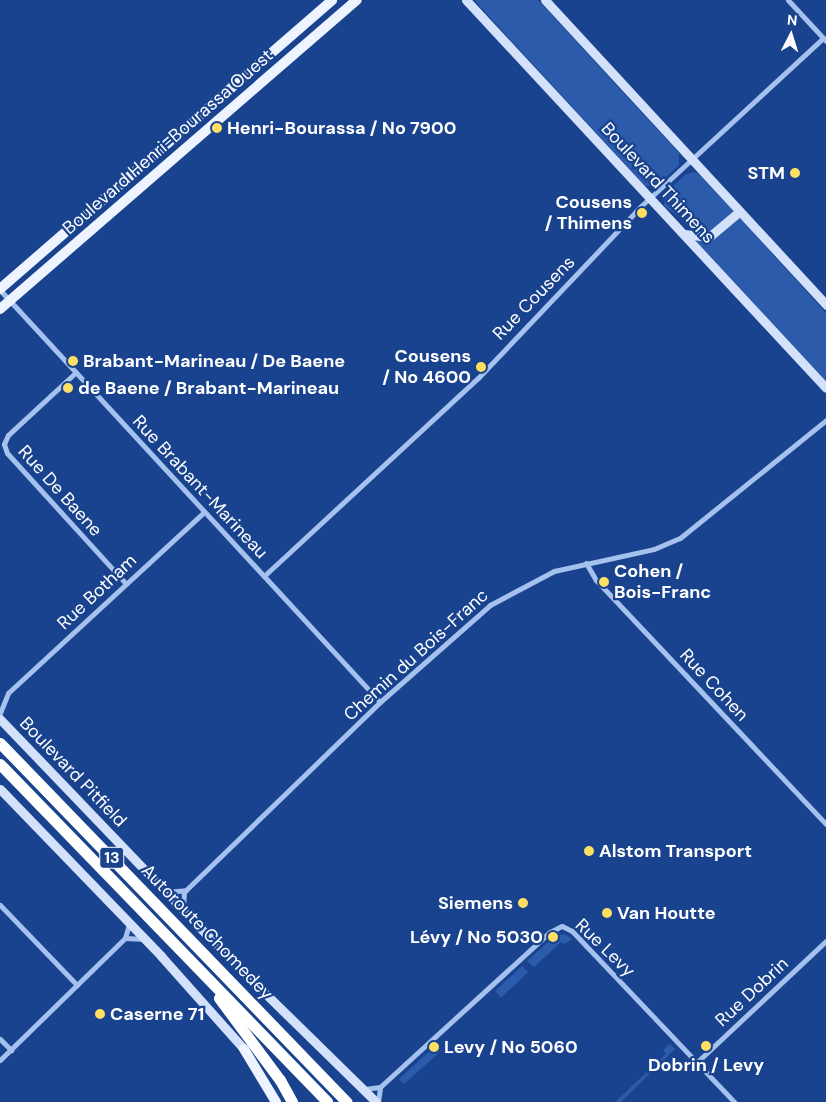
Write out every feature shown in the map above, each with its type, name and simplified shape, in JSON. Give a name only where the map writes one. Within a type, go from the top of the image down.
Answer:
[{"type":"highway","name":"Autoroute Chomedey","points":[[0,743],[347,1102]]},
{"type":"highway","name":"Autoroute Chomedey","points":[[0,764],[326,1102]]},
{"type":"highway","points":[[201,972],[249,1042],[280,1080],[292,1102]]},
{"type":"main road","name":"Boulevard Henri-Bourassa Ouest","points":[[0,290],[332,0]]},
{"type":"main road","name":"Boulevard Henri-Bourassa Ouest","points":[[0,309],[357,0]]},
{"type":"main road","points":[[244,1049],[276,1102]]},
{"type":"street","name":"Boulevard Thimens","points":[[466,0],[826,388]]},
{"type":"street","points":[[545,0],[826,305]]},
{"type":"street","points":[[788,0],[825,39]]},
{"type":"street","name":"Rue Cousens","points":[[264,576],[478,378],[650,199],[825,39]]},
{"type":"street","points":[[683,234],[709,237],[740,211]]},
{"type":"street","name":"Rue Brabant-Marineau","points":[[0,290],[380,702]]},
{"type":"street","name":"Rue De Baene","points":[[75,373],[8,435],[4,444],[7,453],[126,584]]},
{"type":"street","name":"Chemin du Bois-Franc","points":[[184,891],[380,702],[455,633],[494,602],[540,577],[586,563],[654,549],[682,536],[826,420]]},
{"type":"street","name":"Rue Botham","points":[[0,696],[8,693],[204,512]]},
{"type":"street","name":"Rue Cohen","points":[[586,563],[594,577],[826,824]]},
{"type":"street","name":"Rue Botham","points":[[0,713],[8,693]]},
{"type":"street","name":"Boulevard Pitfield","points":[[0,719],[165,892],[377,1102]]},
{"type":"street","points":[[0,789],[130,922],[244,1049]]},
{"type":"street","points":[[165,892],[184,891],[183,910]]},
{"type":"street","points":[[0,905],[77,985]]},
{"type":"street","points":[[0,1060],[125,938],[130,922]]},
{"type":"street","name":"Rue Levy","points":[[380,1087],[560,926],[572,930],[734,1102]]},
{"type":"street","points":[[125,938],[145,939]]},
{"type":"street","name":"Rue Dobrin","points":[[696,1063],[826,941]]},
{"type":"street","points":[[0,1039],[10,1050]]},
{"type":"street","points":[[363,1090],[380,1087],[377,1102]]},
{"type":"shaded area","points":[[474,0],[538,0],[679,153],[679,165],[655,187],[645,186]]},
{"type":"shaded area","points":[[694,172],[701,175],[826,313],[826,381],[696,241],[701,234],[664,206],[665,193],[686,174]]},
{"type":"shaded area","points":[[565,934],[572,939],[565,944],[561,942],[534,967],[527,961],[556,935]]},
{"type":"shaded area","points":[[522,966],[528,972],[501,998],[495,991]]},
{"type":"shaded area","points":[[670,1044],[675,1049],[621,1102],[615,1102],[666,1054],[663,1050]]},
{"type":"shaded area","points":[[436,1045],[441,1051],[404,1084],[399,1079]]},
{"type":"place","name":"Henri-Bourassa / No 7900","points":[[217,128]]},
{"type":"place","name":"STM","points":[[795,173]]},
{"type":"place","name":"Cousens / Thimens","points":[[642,213]]},
{"type":"place","name":"Brabant-Marineau / De Baene","points":[[73,361]]},
{"type":"place","name":"Cousens / No 4600","points":[[481,367]]},
{"type":"place","name":"de Baene / Brabant-Marineau","points":[[68,388]]},
{"type":"place","name":"Cohen / Bois-Franc","points":[[604,582]]},
{"type":"place","name":"Alstom Transport","points":[[589,851]]},
{"type":"place","name":"Siemens","points":[[523,903]]},
{"type":"place","name":"Van Houtte","points":[[607,913]]},
{"type":"place","name":"Lévy / No 5030","points":[[553,937]]},
{"type":"place","name":"Caserne 71","points":[[100,1014]]},
{"type":"place","name":"Dobrin / Levy","points":[[706,1046]]},
{"type":"place","name":"Levy / No 5060","points":[[434,1047]]}]
